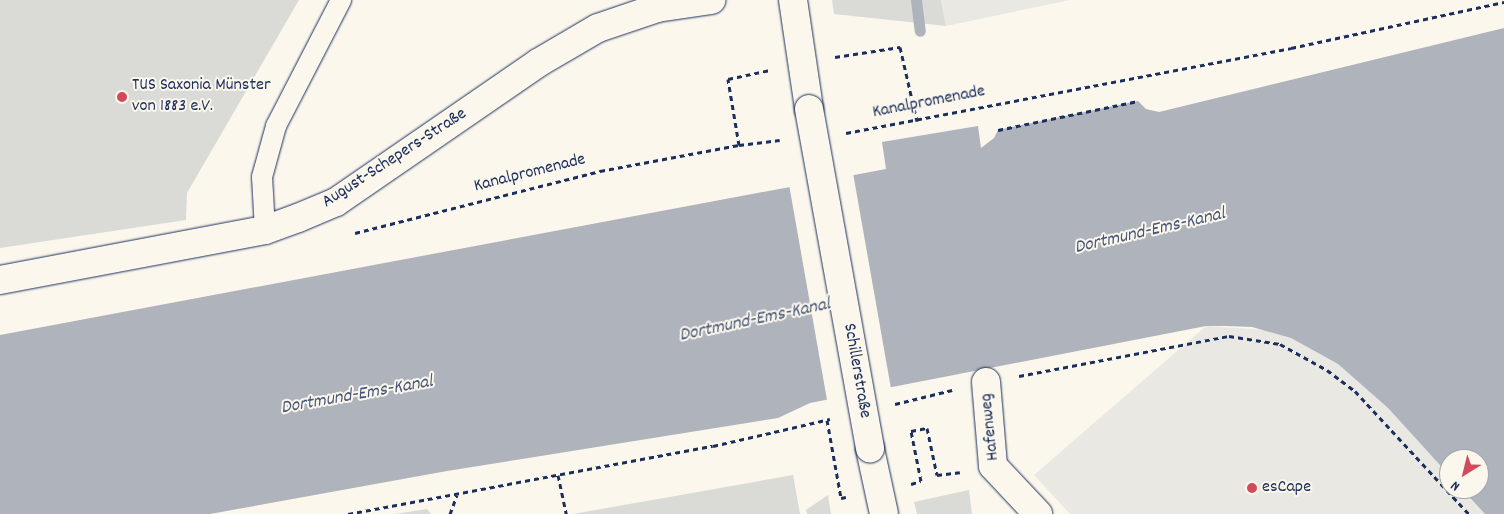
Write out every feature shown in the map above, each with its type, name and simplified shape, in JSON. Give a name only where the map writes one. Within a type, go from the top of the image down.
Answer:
[{"type":"street","name":"August-Schepers-Straße","points":[[0,280],[265,230],[336,202],[538,63],[598,28],[657,8],[710,0]]},
{"type":"street","name":"Schillerstraße","points":[[792,0],[809,109],[870,449],[884,514]]},
{"type":"street","name":"Hafenweg","points":[[986,382],[993,466],[1038,514]]},
{"type":"lane","points":[[265,230],[262,177],[276,126],[341,0]]},
{"type":"path","name":"Kanalpromenade","points":[[844,133],[917,121],[1068,89],[1291,48],[1504,2]]},
{"type":"path","points":[[739,144],[728,79],[801,63],[900,46],[917,121]]},
{"type":"path","points":[[998,130],[1138,101]]},
{"type":"path","name":"Kanalpromenade","points":[[361,231],[600,171],[739,144],[786,140]]},
{"type":"path","points":[[892,404],[986,382],[1206,339],[1229,336],[1272,342],[1300,353],[1327,370],[1354,391],[1469,514]]},
{"type":"path","points":[[348,514],[713,446],[836,418]]},
{"type":"path","points":[[827,420],[841,498]]},
{"type":"path","points":[[921,481],[911,431],[927,428],[937,475]]},
{"type":"path","points":[[558,475],[566,514]]},
{"type":"path","points":[[450,514],[457,495]]},
{"type":"shaded area","name":"TUS Saxonia Münster von 1883 e.V.","points":[[0,0],[299,0],[187,193],[186,220],[0,248]]},
{"type":"shaded area","points":[[832,0],[941,0],[946,26],[834,14]]},
{"type":"shaded area","points":[[941,0],[1070,0],[946,26]]},
{"type":"shaded area","points":[[1206,326],[1266,330],[1291,338],[1338,364],[1388,408],[1439,464],[1439,499],[1471,499],[1485,514],[1070,514],[1034,475]]},
{"type":"shaded area","points":[[793,475],[800,514],[573,514]]},
{"type":"shaded area","points":[[969,490],[972,514],[917,514],[914,502]]},
{"type":"shaded area","points":[[828,495],[831,514],[807,514],[806,510]]},
{"type":"shaded area","points":[[427,509],[431,514],[395,514]]},
{"type":"water","name":"Dortmund-Ems-Kanal","points":[[1504,28],[1504,514],[1485,514],[1471,499],[1489,499],[1489,449],[1439,449],[1439,464],[1388,408],[1338,364],[1291,338],[1252,327],[1206,326],[810,403],[778,418],[447,471],[210,514],[0,514],[0,335],[886,169],[882,142],[978,126],[981,148],[994,138],[998,130],[1138,101],[1146,109],[1159,112]]},
{"type":"pier","points":[[853,173],[891,390],[827,401],[789,184]]},
{"type":"waterway","points":[[916,0],[920,31]]},
{"type":"place","name":"TUS Saxonia Münster von 1883 e.V.","points":[[122,97]]},
{"type":"place","name":"esCape","points":[[1252,488]]}]
